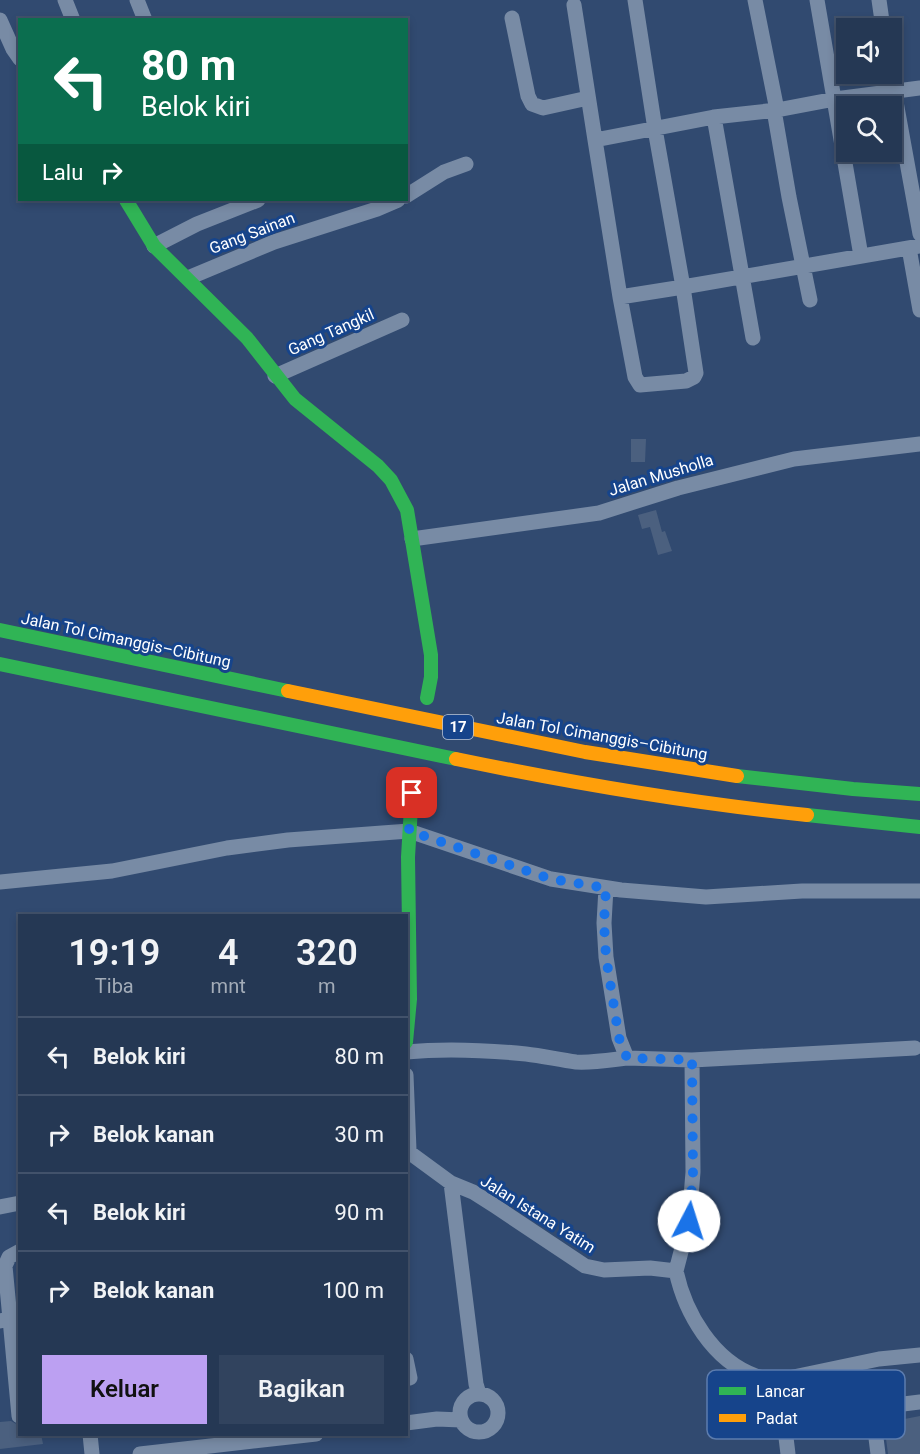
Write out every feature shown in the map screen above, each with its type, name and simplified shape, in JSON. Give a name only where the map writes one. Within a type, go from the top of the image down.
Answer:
[{"type":"main road","points":[[127,201],[154,246],[247,338],[295,399],[314,417],[378,466],[391,480],[407,510],[412,539],[430,655],[431,677],[427,699]]},
{"type":"main road","name":"Jalan Tol Cimanggis–Cibitung","points":[[0,630],[544,745],[717,773],[882,792],[920,794]]},
{"type":"main road","name":"17","points":[[0,664],[540,776],[717,806],[920,827]]},
{"type":"main road","points":[[408,1020],[410,999],[409,831],[413,774]]},
{"type":"street","points":[[65,0],[73,18]]},
{"type":"street","points":[[137,0],[144,18]]},
{"type":"street","points":[[574,5],[620,297],[635,377],[640,385],[645,385],[686,381],[694,377],[696,373],[635,0]]},
{"type":"street","points":[[755,0],[810,300]]},
{"type":"street","points":[[817,0],[861,256]]},
{"type":"street","points":[[879,0],[882,18]]},
{"type":"street","points":[[512,18],[528,96],[532,104],[543,108],[588,98]]},
{"type":"street","points":[[0,20],[18,56]]},
{"type":"street","points":[[893,84],[920,234]]},
{"type":"street","points":[[595,140],[714,117],[920,88]]},
{"type":"street","points":[[714,117],[753,338]]},
{"type":"street","points":[[408,195],[444,172],[466,164]]},
{"type":"street","points":[[154,246],[197,224],[255,201]]},
{"type":"street","name":"Gang Sainan","points":[[188,279],[274,242],[396,201]]},
{"type":"street","points":[[620,297],[914,247],[920,310]]},
{"type":"street","name":"Gang Tangkil","points":[[275,376],[402,320]]},
{"type":"street","name":"Jalan Musholla","points":[[412,539],[599,513],[678,488],[794,459],[920,444]]},
{"type":"street","points":[[0,882],[112,871],[227,848],[288,840],[409,831],[551,879],[606,888],[706,897],[802,891],[920,891]]},
{"type":"street","points":[[606,888],[604,923],[606,957],[619,1038],[627,1058]]},
{"type":"street","points":[[408,1052],[441,1049],[483,1050],[538,1055],[574,1062],[598,1062],[627,1058],[692,1060],[915,1048]]},
{"type":"street","points":[[692,1060],[689,1221],[676,1271],[680,1287],[696,1322],[727,1360],[745,1370]]},
{"type":"street","name":"Jalan Istana Yatim","points":[[408,1150],[451,1183],[473,1192],[585,1266],[604,1270],[650,1268],[676,1271]]},
{"type":"street","points":[[451,1183],[479,1394]]},
{"type":"street","points":[[0,1207],[18,1203]]},
{"type":"street","points":[[18,1252],[9,1257],[5,1266],[5,1320],[18,1389]]},
{"type":"street","points":[[827,1370],[879,1359],[920,1355]]},
{"type":"street","points":[[408,1368],[410,1378]]},
{"type":"street","points":[[479,1394],[486,1396],[496,1406],[498,1413],[496,1421],[486,1431],[478,1432],[471,1431],[461,1420],[460,1413],[461,1405],[466,1399],[479,1394]]},
{"type":"street","points":[[905,1404],[920,1402]]},
{"type":"street","points":[[408,1423],[437,1419],[461,1420]]},
{"type":"street","points":[[90,1436],[92,1454]]},
{"type":"street","points":[[140,1454],[298,1436]]},
{"type":"street","points":[[786,1439],[788,1454]]},
{"type":"street","points":[[876,1439],[878,1454]]},
{"type":"building","points":[[631,439],[646,439],[645,462],[631,462]]},
{"type":"building","points":[[656,510],[662,532],[665,531],[672,551],[658,555],[650,527],[642,529],[638,515]]},
{"type":"building","points":[[920,1416],[920,1454],[888,1454],[886,1439],[905,1439],[905,1419]]},
{"type":"building","points":[[11,1421],[18,1425],[18,1436],[41,1436],[43,1444],[0,1449],[0,1422]]},
{"type":"traffic: fast","points":[[127,201],[154,246],[247,338],[295,399],[378,466],[391,480],[407,510],[431,655],[431,677],[427,698]]},
{"type":"traffic: fast","points":[[0,630],[288,691]]},
{"type":"traffic: fast","points":[[0,664],[456,759]]},
{"type":"traffic: fast","points":[[408,1020],[410,999],[408,857],[413,774]]},
{"type":"traffic: fast","points":[[737,776],[920,794]]},
{"type":"traffic: fast","points":[[807,815],[920,827]]},
{"type":"traffic: slow","points":[[288,691],[585,752],[737,776]]},
{"type":"traffic: slow","points":[[456,759],[631,792],[807,815]]},
{"type":"route","points":[[412,793],[409,831],[551,879],[606,888],[604,923],[606,957],[619,1038],[627,1058],[692,1060],[693,1172],[689,1221]]}]
